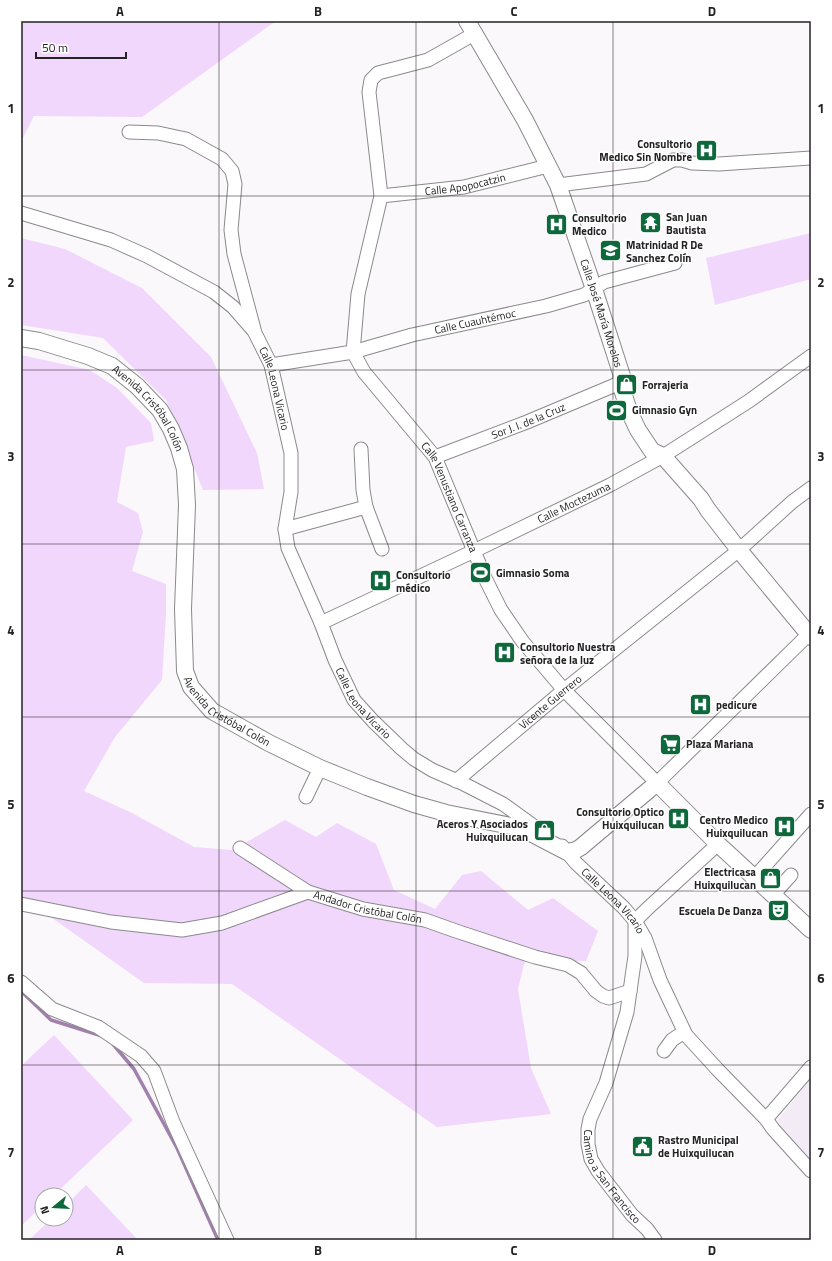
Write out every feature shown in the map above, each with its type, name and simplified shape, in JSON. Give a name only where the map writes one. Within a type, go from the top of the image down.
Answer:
[{"type":"main road","name":"Calle José María Morelos","points":[[470,27],[525,120],[558,185],[622,376],[620,384],[629,411],[638,430],[652,451],[663,456],[701,499],[739,550],[810,635]]},
{"type":"main road","name":"Avenida Cristóbal Colón","points":[[21,338],[39,341],[88,356],[112,366],[137,386],[160,410],[171,429],[185,468],[187,505],[183,609],[185,671],[191,687],[212,711],[269,743],[320,768],[367,788],[446,813],[521,828],[568,852]]},
{"type":"main road","points":[[568,852],[581,847],[657,783],[718,844],[811,930]]},
{"type":"street","points":[[353,352],[358,294],[382,196],[369,92],[371,80],[378,73],[428,60],[470,27]]},
{"type":"street","points":[[129,132],[158,133],[186,139],[222,159],[232,171],[235,184],[231,230],[234,254],[254,331]]},
{"type":"street","points":[[558,185],[646,174],[673,160],[682,160],[692,163],[719,164],[811,158]]},
{"type":"street","name":"Calle Apopocatzin","points":[[382,196],[464,187],[548,166]]},
{"type":"street","name":"Calle Leona Vicario","points":[[21,213],[111,240],[147,256],[214,292],[233,308],[254,331],[271,365],[291,453],[290,492],[285,529],[288,548],[321,623],[335,660],[354,700],[373,721],[414,759],[432,770],[462,783],[503,804],[563,846],[576,863],[624,908],[636,921],[645,938],[660,980],[686,1036],[766,1119],[773,1129],[811,1170]]},
{"type":"street","name":"Calle Cuauhtémoc","points":[[271,365],[353,352],[412,335],[546,306],[584,295],[604,282],[675,263]]},
{"type":"street","name":"Calle Venustiano Carranza","points":[[353,352],[364,372],[435,457],[486,580],[501,610],[523,642],[564,690],[657,783]]},
{"type":"street","name":"Calle Moctezuma","points":[[321,623],[596,492],[663,456],[749,401],[811,356]]},
{"type":"street","name":"Sor J. I. de la Cruz","points":[[435,457],[527,422],[620,384]]},
{"type":"street","points":[[361,449],[363,490],[366,507],[382,549]]},
{"type":"street","name":"Vicente Guerrero","points":[[456,781],[564,690],[739,550],[792,502],[811,488]]},
{"type":"street","points":[[285,529],[366,507]]},
{"type":"street","points":[[657,783],[810,635]]},
{"type":"street","points":[[306,797],[320,768]]},
{"type":"street","points":[[754,878],[811,814]]},
{"type":"street","points":[[630,991],[635,956],[636,921],[647,909],[718,844]]},
{"type":"street","points":[[240,848],[308,892]]},
{"type":"street","points":[[773,895],[791,875]]},
{"type":"street","name":"Andador Cristóbal Colón","points":[[21,904],[111,922],[182,930],[222,923],[308,892],[363,909],[425,920],[456,932],[528,955],[568,965],[581,973],[596,991],[609,998],[630,991]]},
{"type":"street","points":[[21,982],[52,1009],[98,1027],[141,1056],[154,1071],[173,1122],[227,1240]]},
{"type":"street","name":"Camino a San Francisco","points":[[630,991],[627,1012],[606,1083],[590,1119],[588,1144],[591,1159],[598,1172],[632,1215],[647,1229],[655,1240]]},
{"type":"street","points":[[664,1051],[672,1040],[684,1032]]},
{"type":"street","points":[[766,1119],[811,1067]]},
{"type":"shaded area","points":[[21,21],[276,21],[142,117],[34,116],[21,142]]},
{"type":"shaded area","points":[[811,233],[811,279],[715,305],[706,258]]},
{"type":"shaded area","points":[[21,238],[65,249],[142,288],[211,357],[257,453],[264,489],[203,490],[166,400],[103,338],[21,325]]},
{"type":"shaded area","points":[[21,355],[90,370],[117,388],[151,423],[154,441],[126,447],[117,502],[138,513],[143,532],[132,571],[166,584],[166,615],[162,680],[115,737],[84,791],[132,813],[194,847],[232,850],[285,820],[316,837],[337,823],[376,844],[394,890],[435,909],[462,875],[481,871],[528,910],[553,898],[598,931],[586,961],[570,961],[528,948],[518,989],[531,1068],[551,1114],[437,1127],[232,984],[144,983],[21,896]]},
{"type":"shaded area","points":[[54,1035],[133,1120],[62,1187],[34,1187],[34,1214],[21,1226],[21,1066]]},
{"type":"shaded area","points":[[811,1079],[811,1164],[776,1122]]},
{"type":"shaded area","points":[[86,1185],[138,1240],[29,1240],[43,1227],[74,1227],[74,1197]]},
{"type":"waterway","points":[[21,991],[51,1020],[102,1036]]},
{"type":"waterway","points":[[112,1043],[134,1069],[177,1148],[218,1240]]},
{"type":"place","name":"Consultorio Medico Sin Nombre","points":[[707,150]]},
{"type":"place","name":"San Juan Bautista","points":[[650,223]]},
{"type":"place","name":"Consultorio Medico","points":[[556,224]]},
{"type":"place","name":"Matrinidad R De Sanchez Colín","points":[[611,251]]},
{"type":"place","name":"Forrajeria","points":[[626,385]]},
{"type":"place","name":"Gimnasio Gyn","points":[[617,410]]},
{"type":"place","name":"Gimnasio Soma","points":[[481,573]]},
{"type":"place","name":"Consultorio médico","points":[[381,581]]},
{"type":"place","name":"Consultorio Nuestra señora de la luz","points":[[505,653]]},
{"type":"place","name":"pedicure","points":[[700,705]]},
{"type":"place","name":"Plaza Mariana","points":[[670,744]]},
{"type":"place","name":"Consultorio Optico Huixquilucan","points":[[679,818]]},
{"type":"place","name":"Centro Medico Huixquilucan","points":[[784,826]]},
{"type":"place","name":"Aceros Y Asociados Huixquilucan","points":[[544,830]]},
{"type":"place","name":"Electricasa Huixquilucan","points":[[771,878]]},
{"type":"place","name":"Escuela De Danza","points":[[778,911]]},
{"type":"place","name":"Rastro Municipal de Huixquilucan","points":[[643,1146]]}]
